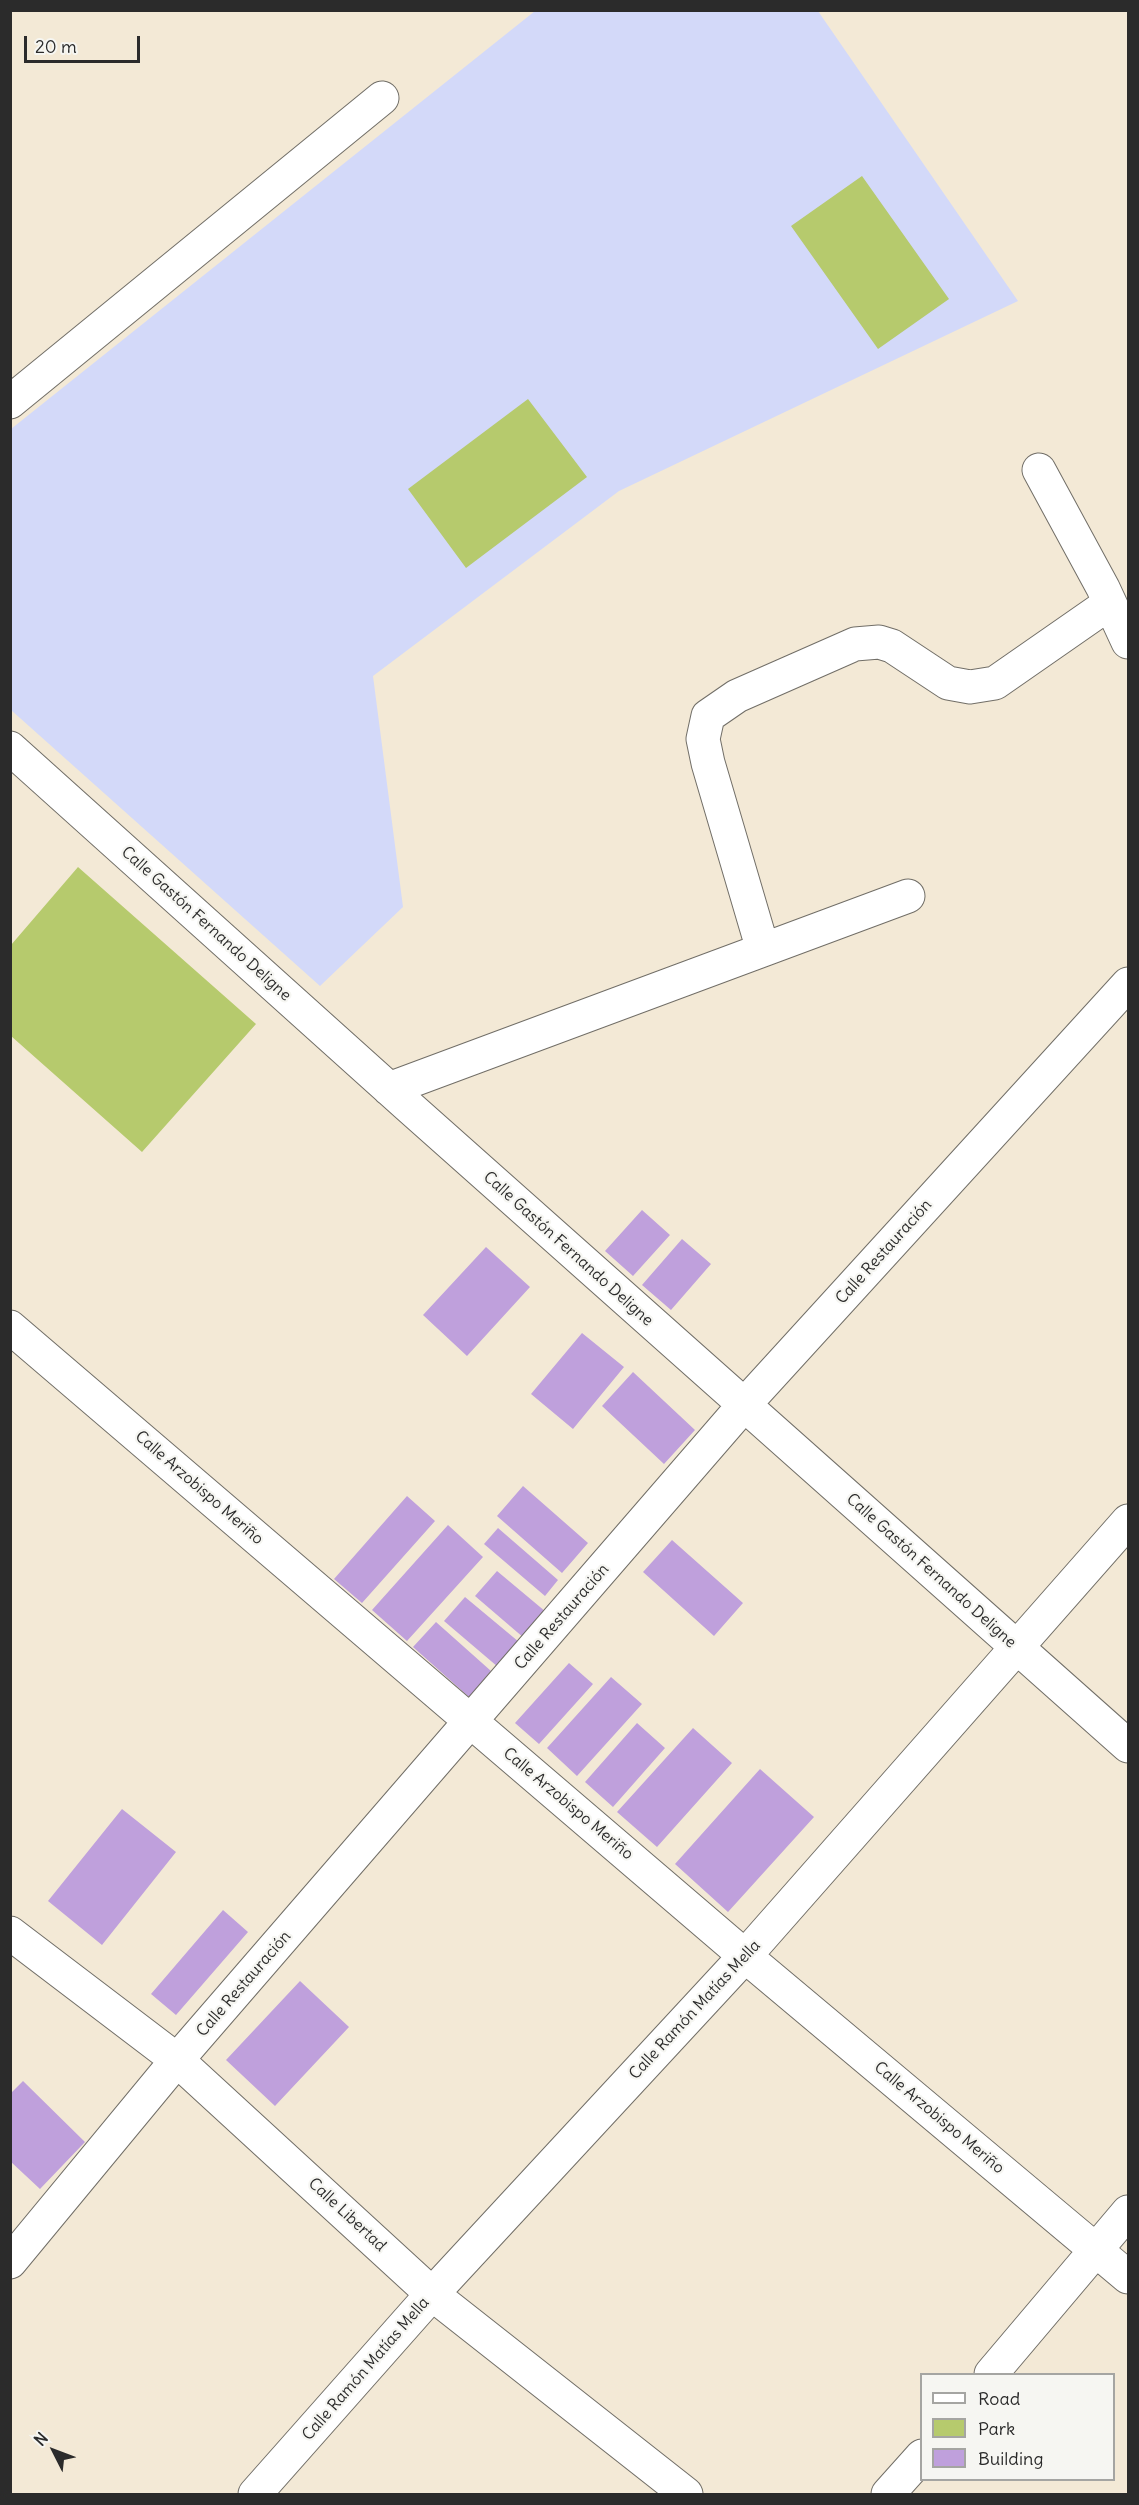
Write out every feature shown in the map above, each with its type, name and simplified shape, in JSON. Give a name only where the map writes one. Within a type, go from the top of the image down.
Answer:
[{"type":"street","points":[[10,402],[382,98]]},
{"type":"street","points":[[1039,470],[1114,589],[1128,642]]},
{"type":"street","points":[[763,950],[708,763],[704,738],[708,716],[737,696],[855,644],[879,642],[892,646],[948,683],[970,687],[995,682],[1114,589]]},
{"type":"street","name":"Calle Gastón Fernando Deligne","points":[[10,748],[389,1089],[1128,1746]]},
{"type":"street","points":[[389,1089],[908,896]]},
{"type":"street","name":"Calle Restauración","points":[[10,2262],[177,2060],[744,1405],[1128,984]]},
{"type":"street","name":"Calle Arzobispo Meriño","points":[[10,1327],[745,1956],[1128,2277]]},
{"type":"street","name":"Calle Ramón Matías Mella","points":[[255,2494],[432,2294],[745,1956],[1128,1521]]},
{"type":"street","name":"Calle Libertad","points":[[10,1933],[177,2060],[432,2294],[686,2494]]},
{"type":"street","points":[[992,2373],[1128,2212]]},
{"type":"street","points":[[888,2494],[920,2457]]},
{"type":"shaded area","points":[[535,11],[818,11],[1018,301],[619,491],[373,676],[403,907],[320,986],[11,710],[11,429]]},
{"type":"green space","points":[[862,176],[949,299],[878,349],[791,226]]},
{"type":"green space","points":[[528,399],[587,477],[466,568],[408,489]]},
{"type":"green space","points":[[78,867],[256,1024],[142,1152],[11,1036],[11,945]]},
{"type":"building","points":[[642,1210],[670,1235],[633,1276],[605,1251]]},
{"type":"building","points":[[682,1239],[711,1264],[671,1310],[642,1285]]},
{"type":"building","points":[[486,1247],[530,1287],[467,1356],[423,1315]]},
{"type":"building","points":[[582,1333],[624,1367],[573,1429],[531,1394]]},
{"type":"building","points":[[633,1372],[695,1430],[664,1464],[602,1406]]},
{"type":"building","points":[[523,1486],[588,1543],[562,1573],[497,1516]]},
{"type":"building","points":[[407,1496],[435,1521],[362,1603],[334,1579]]},
{"type":"building","points":[[448,1525],[483,1557],[407,1641],[372,1610]]},
{"type":"building","points":[[498,1528],[558,1580],[545,1596],[484,1544]]},
{"type":"building","points":[[672,1540],[743,1603],[714,1636],[643,1572]]},
{"type":"building","points":[[497,1571],[546,1612],[524,1638],[475,1596]]},
{"type":"building","points":[[465,1597],[519,1642],[498,1667],[444,1621]]},
{"type":"building","points":[[436,1622],[491,1671],[469,1697],[413,1647]]},
{"type":"building","points":[[569,1663],[593,1684],[539,1744],[515,1723]]},
{"type":"building","points":[[611,1677],[642,1704],[577,1776],[547,1748]]},
{"type":"building","points":[[637,1723],[665,1748],[613,1807],[585,1782]]},
{"type":"building","points":[[693,1728],[732,1763],[657,1847],[617,1812]]},
{"type":"building","points":[[760,1769],[814,1817],[728,1912],[675,1864]]},
{"type":"building","points":[[122,1809],[176,1852],[102,1945],[48,1901]]},
{"type":"building","points":[[223,1910],[248,1932],[176,2015],[151,1994]]},
{"type":"building","points":[[300,1981],[349,2027],[275,2106],[226,2060]]},
{"type":"building","points":[[23,2081],[85,2142],[40,2189],[10,2161],[10,2094]]}]
